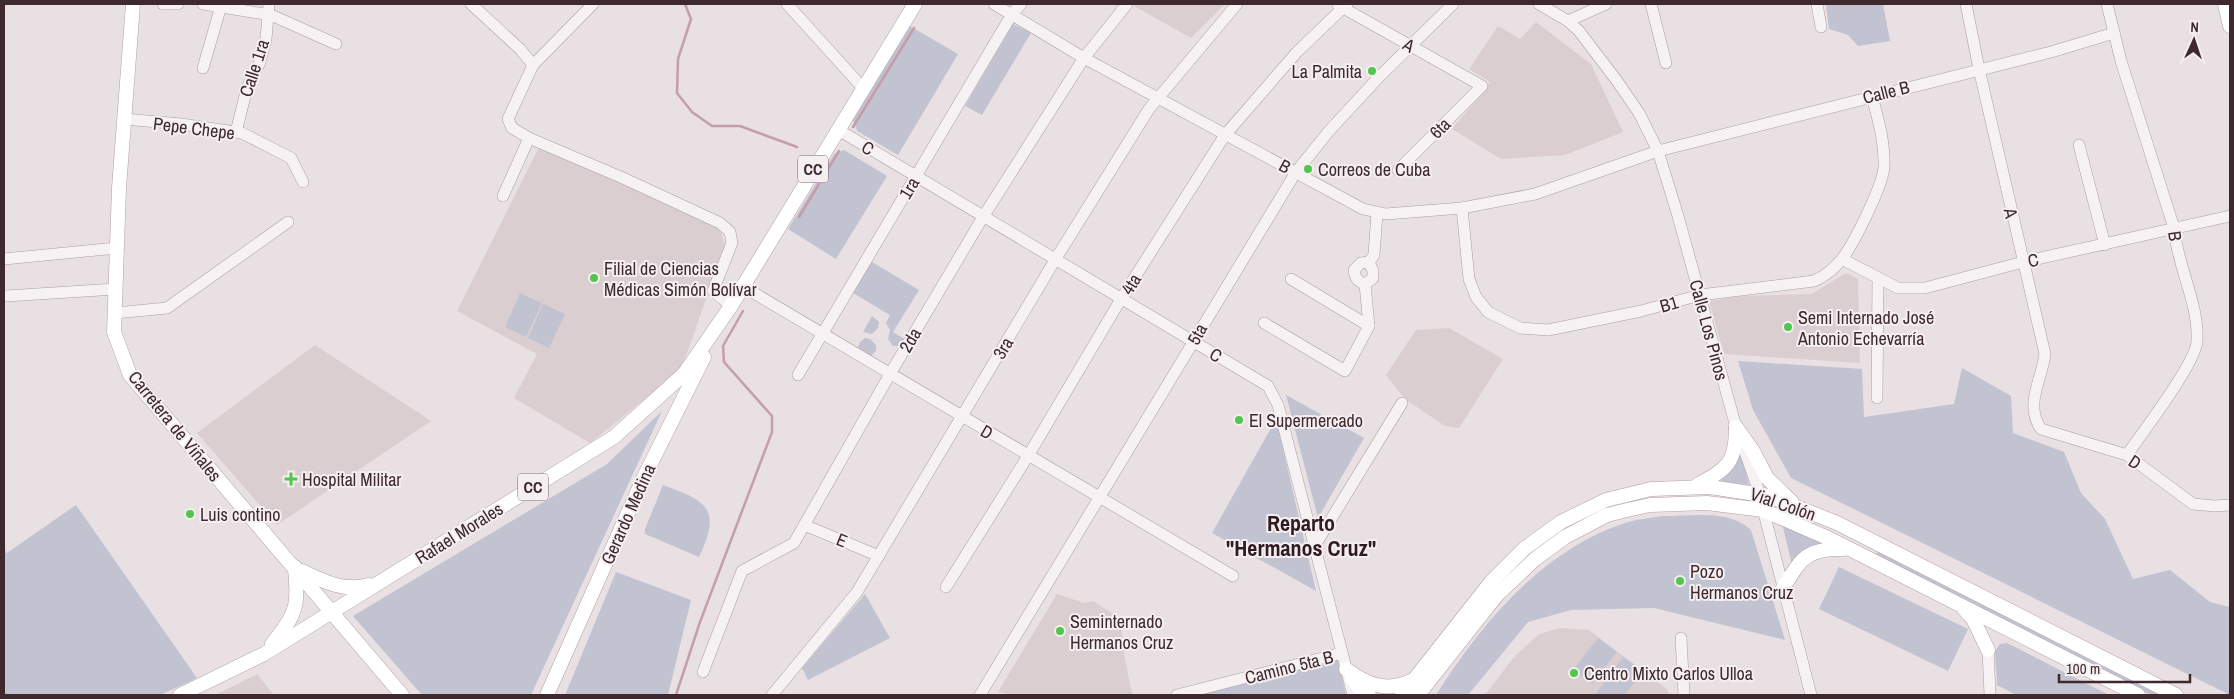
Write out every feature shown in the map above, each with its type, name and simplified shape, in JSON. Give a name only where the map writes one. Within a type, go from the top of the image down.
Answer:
[{"type":"main road","name":"Carretera de Viñales","points":[[133,4],[124,119],[114,332],[130,375],[402,695]]},
{"type":"main road","name":"CC","points":[[712,335],[915,4]]},
{"type":"main road","points":[[2224,4],[2230,26]]},
{"type":"main road","name":"Rafael Morales","points":[[180,695],[264,654],[614,437],[684,374],[712,335]]},
{"type":"main road","name":"Gerardo Medina","points":[[547,695],[644,478],[707,352],[712,335]]},
{"type":"main road","points":[[1694,487],[1717,474],[1730,463],[1736,447],[1736,428]]},
{"type":"main road","points":[[1736,428],[1753,451],[1767,478],[1796,506]]},
{"type":"main road","name":"Vial Colón","points":[[1402,695],[1491,582],[1525,548],[1561,522],[1606,500],[1651,489],[1710,487],[1759,493],[1796,506],[1845,528],[2176,695]]},
{"type":"main road","name":"Vial Colón","points":[[1418,695],[1497,595],[1535,559],[1565,536],[1607,515],[1650,505],[1707,503],[1763,510],[1849,549],[2138,695]]},
{"type":"main road","points":[[1783,588],[1798,564],[1814,550],[1849,549]]},
{"type":"main road","points":[[295,567],[325,583],[333,585],[356,589],[380,582]]},
{"type":"main road","points":[[264,654],[288,625],[297,603],[295,567]]},
{"type":"main road","points":[[1960,604],[1973,619],[1988,650]]},
{"type":"main road","points":[[1988,650],[1994,639],[2001,634],[2028,639]]},
{"type":"main road","points":[[1346,669],[1367,683],[1385,688],[1400,686],[1414,680]]},
{"type":"main road","points":[[1346,669],[1358,688],[1369,695]]},
{"type":"main road","points":[[1409,695],[1418,695]]},
{"type":"street","points":[[163,4],[178,4]]},
{"type":"street","points":[[203,4],[268,9],[336,44]]},
{"type":"street","points":[[471,4],[520,48],[533,65]]},
{"type":"street","points":[[592,4],[533,65],[508,119],[512,128],[529,138],[641,185],[720,223],[730,232],[732,243],[713,291],[731,306]]},
{"type":"street","points":[[787,4],[862,88]]},
{"type":"street","name":"B","points":[[994,4],[1084,58],[1225,135],[1363,209],[1377,213],[1462,208],[1535,194],[1658,151]]},
{"type":"street","name":"1ra","points":[[798,375],[1012,14],[1021,4]]},
{"type":"street","name":"2da","points":[[703,672],[742,571],[794,543],[890,374],[983,217],[1084,58],[1127,4]]},
{"type":"street","name":"3ra","points":[[772,695],[857,592],[1055,260],[1158,98],[1237,4]]},
{"type":"street","name":"5ta","points":[[980,695],[1296,172],[1335,124],[1453,4]]},
{"type":"street","name":"Calle Los Pinos","points":[[1539,4],[1568,21],[1578,31],[1618,81],[1639,113],[1658,151],[1678,216],[1736,428],[1759,493],[1811,695]]},
{"type":"street","points":[[1568,21],[1606,4]]},
{"type":"street","points":[[1651,4],[1666,63]]},
{"type":"street","points":[[1817,4],[1821,27]]},
{"type":"street","name":"A","points":[[1966,4],[2022,262],[2045,354],[2043,371],[2036,385],[2035,421]]},
{"type":"street","name":"B","points":[[2107,4],[2114,33],[2174,228],[2176,248],[2190,296],[2197,342],[2191,361],[2127,455]]},
{"type":"street","name":"A","points":[[1342,5],[1482,86]]},
{"type":"street","name":"4ta","points":[[946,587],[1028,456],[1121,299],[1225,135],[1297,52],[1342,5]]},
{"type":"street","points":[[204,68],[221,6]]},
{"type":"street","name":"Calle 1ra","points":[[236,132],[247,88],[260,62],[266,39],[268,9]]},
{"type":"street","name":"Calle B","points":[[1658,151],[2114,33]]},
{"type":"street","name":"6ta","points":[[1398,170],[1482,86]]},
{"type":"street","name":"B1","points":[[1462,208],[1469,279],[1476,297],[1488,312],[1520,328],[1548,330],[1641,312],[1700,295],[1814,281],[1827,274],[1842,259],[1874,198],[1884,169],[1883,141],[1872,96]]},
{"type":"street","name":"Pepe Chepe","points":[[124,119],[181,124],[236,132],[291,158],[303,182]]},
{"type":"street","name":"C","points":[[837,129],[1268,386],[1278,405],[1353,695]]},
{"type":"street","points":[[502,196],[529,138]]},
{"type":"street","points":[[2079,145],[2105,245]]},
{"type":"street","points":[[1369,262],[1374,254],[1377,213]]},
{"type":"street","name":"C","points":[[1842,259],[1898,288],[1925,288],[2022,262],[2230,216]]},
{"type":"street","points":[[115,312],[167,308],[288,222]]},
{"type":"street","points":[[4,259],[117,248]]},
{"type":"street","points":[[1365,284],[1354,277],[1354,270],[1361,263],[1369,262]]},
{"type":"street","points":[[1365,284],[1372,278],[1373,271],[1369,262]]},
{"type":"street","points":[[1877,398],[1878,278]]},
{"type":"street","points":[[1291,279],[1369,326]]},
{"type":"street","points":[[1264,323],[1345,372],[1369,326],[1365,284]]},
{"type":"street","name":"D","points":[[742,286],[1233,576]]},
{"type":"street","points":[[6,296],[116,289]]},
{"type":"street","points":[[1314,547],[1402,403]]},
{"type":"street","name":"D","points":[[2035,421],[2041,429],[2127,455],[2193,504],[2230,505]]},
{"type":"street","name":"E","points":[[804,525],[879,556]]},
{"type":"street","points":[[1681,638],[1684,695]]},
{"type":"street","points":[[1988,650],[1990,695]]},
{"type":"street","name":"Camino 5ta B","points":[[1177,695],[1342,653]]},
{"type":"shaded area","points":[[1136,4],[1225,4],[1191,38],[1134,6]]},
{"type":"shaded area","points":[[1826,4],[1883,4],[1890,41],[1858,46],[1848,35],[1829,29]]},
{"type":"shaded area","points":[[1536,22],[1591,64],[1623,132],[1565,155],[1501,159],[1452,129],[1490,82],[1469,69],[1498,26],[1520,39]]},
{"type":"shaded area","points":[[1013,24],[1031,33],[982,115],[965,106]]},
{"type":"shaded area","points":[[908,25],[958,54],[898,155],[857,131],[853,120]]},
{"type":"shaded area","name":"Filial de Ciencias Médicas Simón Bolívar","points":[[539,147],[710,223],[720,231],[725,245],[681,370],[590,443],[514,398],[537,354],[457,311]]},
{"type":"shaded area","points":[[844,150],[887,176],[836,259],[788,229],[834,154]]},
{"type":"shaded area","points":[[872,262],[919,290],[893,332],[906,340],[899,346],[893,346],[888,339],[890,330],[886,323],[890,315],[853,293]]},
{"type":"shaded area","name":"Semi Internado José Antonio Echevarría","points":[[1846,273],[1858,279],[1860,363],[1724,354],[1709,301],[1741,296],[1812,294]]},
{"type":"shaded area","points":[[520,293],[542,303],[526,337],[505,327]]},
{"type":"shaded area","points":[[543,304],[565,314],[549,348],[528,338]]},
{"type":"shaded area","points":[[872,316],[879,322],[878,328],[872,334],[863,332]]},
{"type":"shaded area","points":[[1449,328],[1503,359],[1459,428],[1445,426],[1405,399],[1386,375],[1416,330]]},
{"type":"shaded area","points":[[865,338],[870,339],[876,345],[876,351],[871,356],[858,347]]},
{"type":"shaded area","name":"Hospital Militar","points":[[315,345],[431,421],[277,525],[197,433]]},
{"type":"shaded area","points":[[1738,361],[1862,369],[1864,417],[1954,404],[1962,368],[2011,396],[2013,433],[2064,452],[2081,493],[2105,519],[2133,579],[2170,570],[2210,602],[2230,607],[2230,695],[1791,478],[1753,410]]},
{"type":"shaded area","points":[[1286,395],[1364,438],[1318,518]]},
{"type":"shaded area","points":[[662,411],[531,695],[422,695],[353,616],[607,464]]},
{"type":"shaded area","points":[[1276,419],[1316,591],[1212,533]]},
{"type":"shaded area","points":[[1740,449],[1749,485],[1720,481],[1734,467]]},
{"type":"shaded area","points":[[663,485],[690,496],[700,502],[706,509],[709,517],[709,528],[699,557],[645,534],[645,529]]},
{"type":"shaded area","points":[[76,505],[197,678],[160,695],[4,695],[4,549],[7,553]]},
{"type":"shaded area","points":[[1663,516],[1721,516],[1742,523],[1751,530],[1785,640],[1654,608],[1571,610],[1528,622],[1468,695],[1436,695],[1473,642],[1494,616],[1516,592],[1541,571],[1567,551],[1595,535],[1625,523]]},
{"type":"shaded area","points":[[1782,523],[1826,541],[1816,545],[1792,565]]},
{"type":"shaded area","points":[[1878,551],[2163,695],[2151,695],[1875,556]]},
{"type":"shaded area","points":[[1839,567],[1968,629],[1948,671],[1819,609]]},
{"type":"shaded area","points":[[616,572],[691,600],[668,695],[565,695]]},
{"type":"shaded area","points":[[865,594],[890,638],[808,680],[802,668]]},
{"type":"shaded area","points":[[1057,594],[1084,603],[1093,601],[1120,618],[1132,694],[1010,695],[998,692]]},
{"type":"shaded area","name":"Centro Mixto Carlos Ulloa","points":[[1560,628],[1589,630],[1667,689],[1669,695],[1485,695],[1514,657],[1539,634]]},
{"type":"shaded area","points":[[1598,638],[1617,652],[1592,684],[1573,670]]},
{"type":"shaded area","points":[[2007,643],[2109,695],[2016,695],[1997,685],[1995,651],[2000,644]]},
{"type":"shaded area","points":[[1623,657],[1643,671],[1625,695],[1595,695]]},
{"type":"shaded area","points":[[1338,659],[1346,695],[1199,695]]},
{"type":"shaded area","points":[[257,674],[274,695],[215,695]]},
{"type":"waterway","points":[[685,4],[691,19],[678,59],[677,93],[692,112],[712,126],[740,126],[797,147]]},
{"type":"waterway","points":[[853,127],[914,28]]},
{"type":"waterway","points":[[799,217],[839,151]]},
{"type":"waterway","points":[[676,695],[700,622],[772,432],[772,416],[724,362],[723,346],[743,311]]},
{"type":"place","name":"La Palmita","points":[[1372,71]]},
{"type":"place","name":"Correos de Cuba","points":[[1308,169]]},
{"type":"place","name":"Filial de Ciencias Médicas Simón Bolívar","points":[[594,278]]},
{"type":"place","name":"Semi Internado José Antonio Echevarría","points":[[1788,327]]},
{"type":"place","name":"El Supermercado","points":[[1239,420]]},
{"type":"place","name":"Hospital Militar","points":[[291,479]]},
{"type":"place","name":"Luis contino","points":[[190,514]]},
{"type":"place","name":"Pozo Hermanos Cruz","points":[[1680,581]]},
{"type":"place","name":"Seminternado Hermanos Cruz","points":[[1060,631]]},
{"type":"place","name":"Centro Mixto Carlos Ulloa","points":[[1574,673]]},
{"type":"district","name":"Reparto \"Hermanos Cruz\"","points":[[1301,536]]}]
